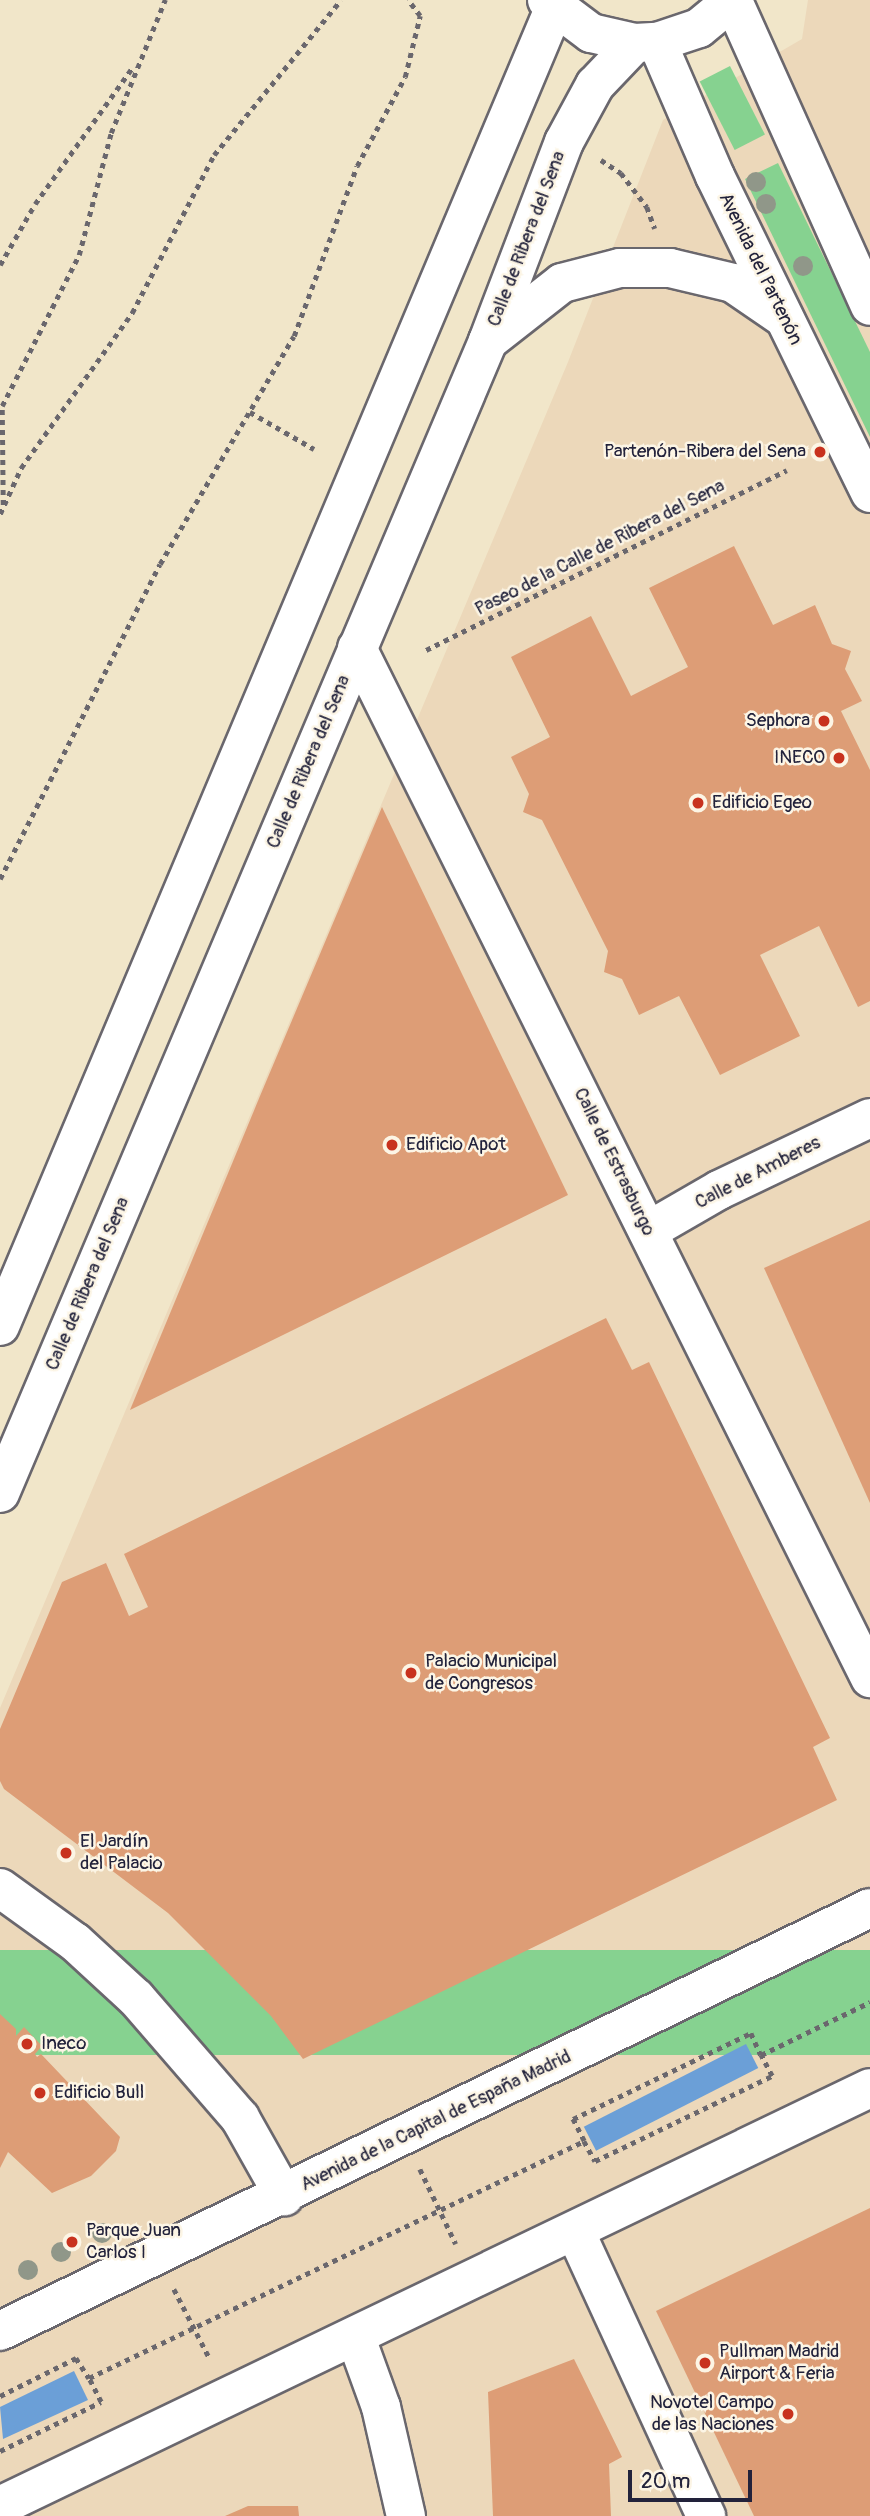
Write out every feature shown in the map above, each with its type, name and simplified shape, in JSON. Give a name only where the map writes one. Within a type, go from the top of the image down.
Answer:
[{"type":"street","points":[[0,1326],[551,4],[591,33],[646,42],[699,28],[733,0],[870,306]]},
{"type":"street","name":"Avenida del Partenón","points":[[646,42],[715,176],[870,494]]},
{"type":"street","name":"Calle de Ribera del Sena","points":[[0,1493],[488,341],[564,142],[594,85],[646,42]]},
{"type":"street","points":[[488,341],[562,283],[620,268],[670,268],[733,284],[785,319]]},
{"type":"street","name":"Calle de Estrasburgo","points":[[357,648],[870,1678]]},
{"type":"street","name":"Calle de Amberes","points":[[648,1231],[719,1190],[870,1118]]},
{"type":"street","points":[[0,1888],[75,1942],[136,1998],[240,2118],[284,2196]]},
{"type":"street","name":"Avenida de la Capital de España Madrid","points":[[0,2331],[284,2196],[870,1908]]},
{"type":"street","points":[[0,2506],[356,2338],[870,2088]]},
{"type":"street","points":[[575,2231],[703,2510],[736,2516]]},
{"type":"street","points":[[356,2338],[381,2407],[406,2516]]},
{"type":"path","points":[[1,511],[2,407],[79,255],[100,168],[136,61],[165,0]]},
{"type":"path","points":[[1,511],[21,468],[132,313],[214,155],[341,0]]},
{"type":"path","points":[[0,879],[160,565],[294,336],[356,166],[405,77],[421,16],[408,0]]},
{"type":"path","points":[[0,265],[35,204],[136,61]]},
{"type":"path","points":[[601,160],[621,173],[647,207],[659,240]]},
{"type":"path","points":[[250,412],[314,449]]},
{"type":"path","name":"Paseo de la Calle de Ribera del Sena","points":[[426,650],[787,470]]},
{"type":"path","points":[[761,2055],[870,2003]]},
{"type":"path","points":[[751,2033],[772,2077],[595,2161],[583,2141],[573,2119],[751,2033]]},
{"type":"path","points":[[89,2378],[583,2141]]},
{"type":"path","points":[[420,2169],[461,2253]]},
{"type":"path","points":[[174,2288],[216,2372]]},
{"type":"path","points":[[0,2396],[76,2358],[101,2402],[0,2451]]},
{"type":"shaded area","points":[[808,0],[870,0],[870,2516],[0,2516],[0,1708],[568,362],[663,120],[802,39]]},
{"type":"green space","points":[[730,66],[765,135],[735,150],[700,81]]},
{"type":"green space","points":[[778,163],[870,352],[870,437],[745,179]]},
{"type":"green space","points":[[0,1950],[870,1950],[870,2055],[0,2055]]},
{"type":"water","points":[[746,2044],[758,2068],[596,2151],[584,2127]]},
{"type":"water","points":[[74,2371],[88,2400],[3,2439],[0,2407]]},
{"type":"building","name":"Edificio Egeo","points":[[734,546],[773,625],[815,605],[832,644],[851,651],[845,669],[862,701],[841,711],[870,770],[870,1001],[858,1007],[819,926],[760,955],[800,1036],[720,1075],[679,996],[639,1015],[622,979],[604,972],[608,951],[542,820],[523,812],[529,794],[511,757],[550,737],[511,657],[591,616],[631,696],[688,667],[649,588]]},
{"type":"building","name":"Edificio Apot","points":[[382,807],[568,1195],[130,1410],[260,1096]]},
{"type":"building","points":[[870,1220],[870,1503],[764,1268]]},
{"type":"building","name":"Palacio Municipal de Congresos","points":[[606,1318],[632,1370],[649,1362],[830,1738],[813,1747],[837,1800],[303,2059],[271,2016],[168,1913],[4,1789],[0,1781],[0,1729],[62,1582],[106,1563],[129,1616],[148,1607],[124,1554]]},
{"type":"building","name":"Edificio Bull","points":[[0,2014],[16,2029],[16,2036],[24,2027],[42,2046],[35,2054],[37,2057],[41,2054],[120,2137],[116,2151],[91,2176],[52,2193],[8,2152],[0,2168]]},
{"type":"building","name":"Novotel Campo de las Naciones","points":[[870,2208],[870,2516],[754,2516],[656,2311]]},
{"type":"building","points":[[574,2359],[622,2457],[609,2464],[611,2516],[493,2516],[488,2392]]},
{"type":"building","points":[[248,2506],[298,2506],[299,2516],[225,2516]]},
{"type":"place","name":"Partenón-Ribera del Sena","points":[[820,452]]},
{"type":"place","name":"Sephora","points":[[824,721]]},
{"type":"place","name":"INECO","points":[[839,758]]},
{"type":"place","name":"Edificio Egeo","points":[[698,803]]},
{"type":"place","name":"Edificio Apot","points":[[392,1145]]},
{"type":"place","name":"Palacio Municipal de Congresos","points":[[411,1673]]},
{"type":"place","name":"El Jardín del Palacio","points":[[66,1853]]},
{"type":"place","name":"Ineco","points":[[27,2044]]},
{"type":"place","name":"Edificio Bull","points":[[40,2093]]},
{"type":"place","name":"Parque Juan Carlos I","points":[[72,2242]]},
{"type":"place","name":"Pullman Madrid Airport & Feria","points":[[705,2363]]},
{"type":"place","name":"Novotel Campo de las Naciones","points":[[788,2414]]}]
